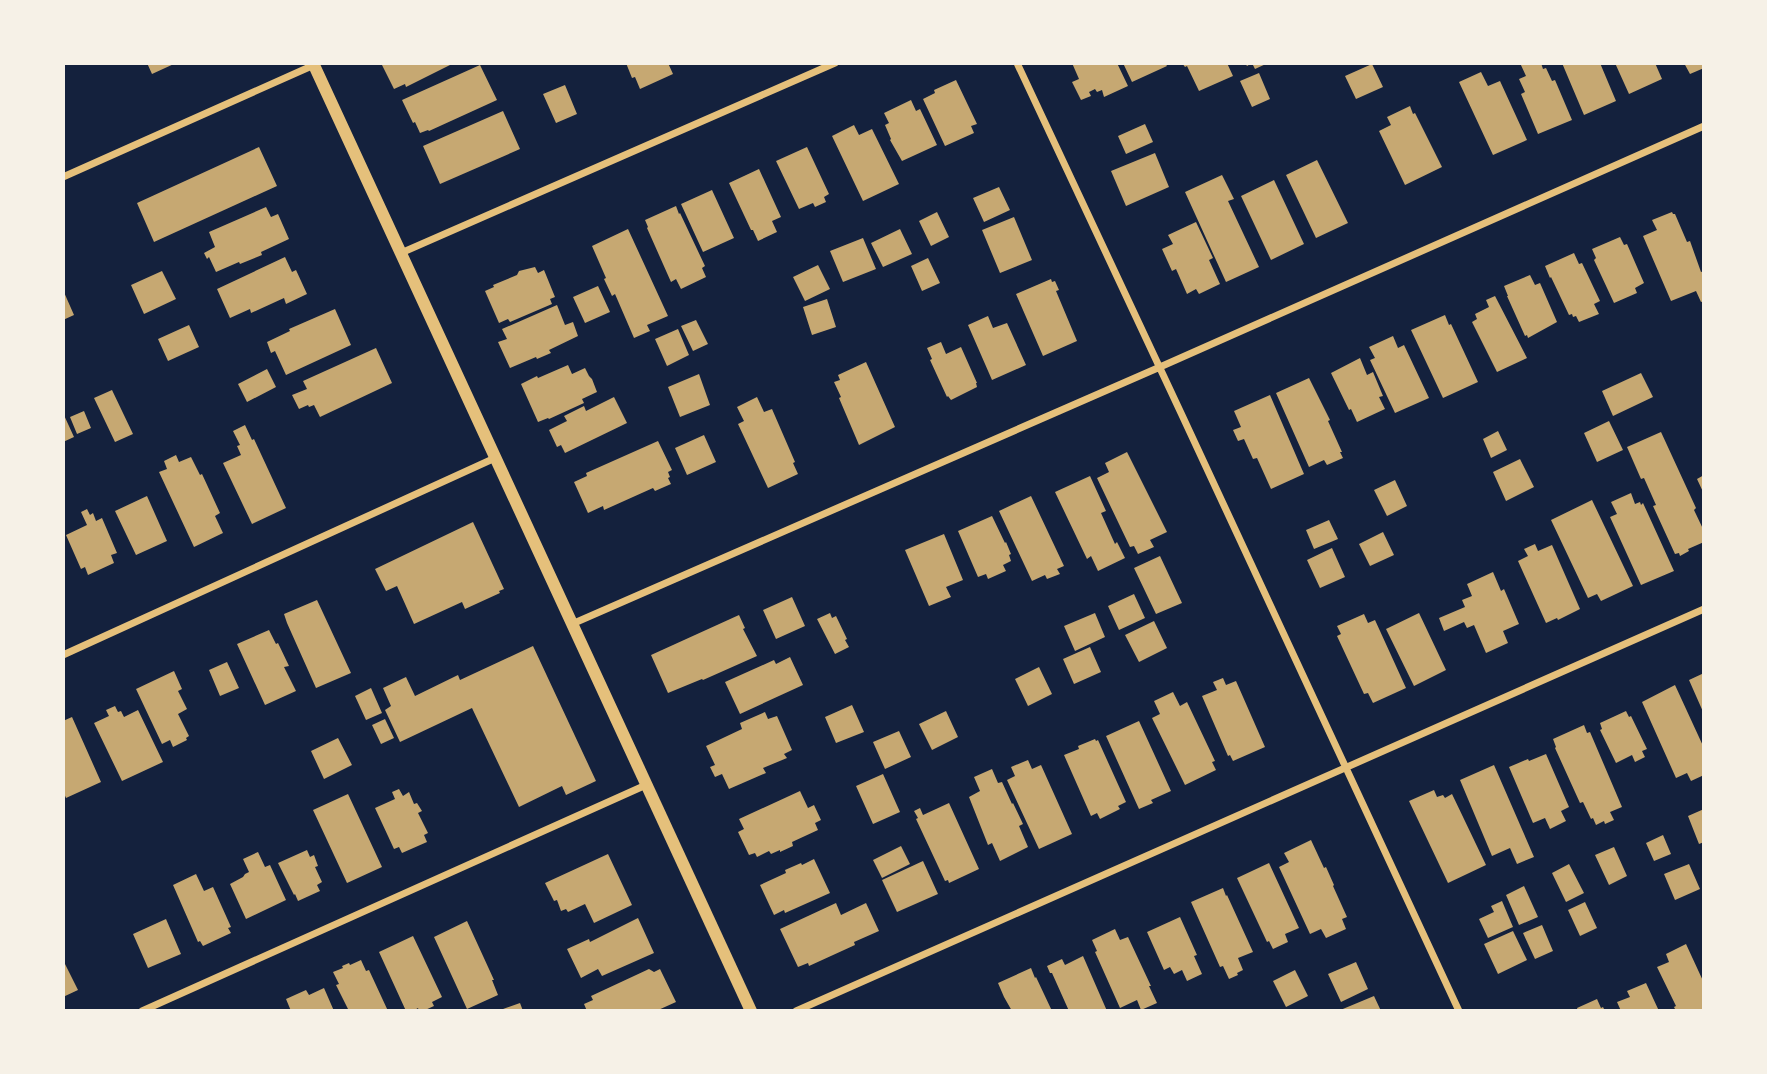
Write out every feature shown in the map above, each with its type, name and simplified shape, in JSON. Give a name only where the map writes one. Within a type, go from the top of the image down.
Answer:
[{"type":"street","points":[[401,253],[835,63]]},
{"type":"street","points":[[1017,63],[1459,1011]]},
{"type":"street","points":[[63,177],[314,64],[751,1011]]},
{"type":"street","points":[[572,625],[1704,126]]},
{"type":"street","points":[[63,654],[495,458]]},
{"type":"street","points":[[796,1011],[1704,609]]},
{"type":"street","points":[[142,1011],[646,785]]},
{"type":"building","points":[[147,63],[176,63],[152,74]]},
{"type":"building","points":[[381,63],[454,63],[406,87],[405,84],[394,89]]},
{"type":"building","points":[[626,63],[668,63],[673,74],[640,89]]},
{"type":"building","points":[[1072,63],[1117,63],[1128,86],[1104,97],[1102,90],[1097,92],[1095,89],[1089,92],[1091,96],[1081,100],[1072,82],[1079,79]]},
{"type":"building","points":[[1123,63],[1165,63],[1167,66],[1132,82]]},
{"type":"building","points":[[1182,63],[1227,63],[1233,76],[1199,91],[1187,66]]},
{"type":"building","points":[[1252,63],[1268,63],[1255,69]]},
{"type":"building","points":[[1520,63],[1541,63],[1543,69],[1546,68],[1552,81],[1555,80],[1572,120],[1538,134],[1521,94],[1525,92],[1519,79],[1526,76]]},
{"type":"building","points":[[1562,63],[1600,63],[1616,101],[1584,115]]},
{"type":"building","points":[[1615,63],[1655,63],[1662,79],[1629,94]]},
{"type":"building","points":[[1684,63],[1704,63],[1704,68],[1690,74]]},
{"type":"building","points":[[1372,64],[1383,87],[1356,99],[1345,76]]},
{"type":"building","points":[[480,65],[497,100],[420,133],[402,100]]},
{"type":"building","points":[[1481,72],[1488,86],[1500,81],[1527,140],[1493,155],[1459,82]]},
{"type":"building","points":[[1259,73],[1270,99],[1252,107],[1240,81]]},
{"type":"building","points":[[956,80],[977,124],[971,126],[974,133],[945,146],[923,99],[935,93],[934,90]]},
{"type":"building","points":[[565,85],[577,114],[556,123],[543,94]]},
{"type":"building","points":[[911,100],[916,111],[920,109],[937,145],[902,161],[890,140],[885,125],[889,123],[884,113]]},
{"type":"building","points":[[1410,106],[1442,167],[1405,185],[1379,131],[1391,125],[1387,117]]},
{"type":"building","points":[[503,111],[520,149],[440,184],[423,146]]},
{"type":"building","points":[[1145,124],[1153,142],[1126,154],[1118,136]]},
{"type":"building","points":[[854,125],[859,135],[872,129],[899,184],[863,201],[832,136]]},
{"type":"building","points":[[259,147],[277,186],[154,242],[137,203]]},
{"type":"building","points":[[807,147],[829,194],[824,197],[826,202],[815,207],[813,203],[799,209],[776,161]]},
{"type":"building","points":[[1155,153],[1169,187],[1126,206],[1111,171]]},
{"type":"building","points":[[1317,160],[1348,223],[1316,238],[1286,175]]},
{"type":"building","points":[[759,169],[781,217],[772,221],[777,232],[758,241],[729,183]]},
{"type":"building","points":[[1222,175],[1234,199],[1228,201],[1259,267],[1226,282],[1185,192]]},
{"type":"building","points":[[1274,180],[1304,244],[1271,260],[1241,196]]},
{"type":"building","points":[[999,187],[1010,210],[984,222],[973,198]]},
{"type":"building","points":[[712,190],[734,238],[703,252],[681,204]]},
{"type":"building","points":[[676,206],[705,266],[702,268],[706,277],[681,289],[676,279],[671,282],[645,220]]},
{"type":"building","points":[[266,207],[271,217],[278,214],[289,239],[261,252],[262,255],[216,272],[204,253],[215,247],[209,232]]},
{"type":"building","points":[[937,212],[949,237],[931,246],[919,221]]},
{"type":"building","points":[[1672,212],[1687,242],[1690,241],[1701,272],[1704,271],[1704,301],[1701,302],[1696,291],[1671,301],[1643,236],[1657,230],[1652,220]]},
{"type":"building","points":[[1014,217],[1032,260],[1000,273],[982,230]]},
{"type":"building","points":[[1196,222],[1213,258],[1209,260],[1220,284],[1199,294],[1196,289],[1187,294],[1176,269],[1172,271],[1162,249],[1173,244],[1168,235]]},
{"type":"building","points":[[628,229],[668,316],[647,325],[650,331],[634,338],[615,294],[612,296],[604,279],[606,278],[592,246]]},
{"type":"building","points":[[900,229],[912,254],[883,267],[871,243]]},
{"type":"building","points":[[1620,237],[1624,245],[1627,244],[1644,283],[1635,288],[1637,293],[1614,303],[1594,260],[1596,258],[1592,249]]},
{"type":"building","points":[[863,238],[876,269],[843,282],[830,251]]},
{"type":"building","points":[[1574,253],[1579,264],[1582,263],[1600,301],[1594,304],[1599,314],[1579,322],[1576,316],[1569,315],[1545,266]]},
{"type":"building","points":[[285,257],[292,272],[296,270],[307,294],[286,304],[284,298],[251,313],[250,309],[230,318],[217,289]]},
{"type":"building","points":[[928,258],[940,283],[922,291],[911,266]]},
{"type":"building","points":[[818,265],[830,289],[805,301],[793,277]]},
{"type":"building","points":[[535,267],[538,273],[544,270],[555,297],[550,299],[552,304],[510,322],[508,319],[499,323],[485,291],[517,275],[519,271]]},
{"type":"building","points":[[162,271],[176,299],[144,314],[131,285]]},
{"type":"building","points":[[1530,275],[1535,285],[1540,283],[1557,322],[1528,338],[1504,286]]},
{"type":"building","points":[[1051,279],[1059,290],[1056,291],[1077,341],[1043,356],[1016,294]]},
{"type":"building","points":[[598,286],[610,312],[585,323],[573,297]]},
{"type":"building","points":[[63,290],[74,315],[63,320]]},
{"type":"building","points":[[1495,296],[1527,358],[1497,372],[1472,322],[1477,319],[1475,314],[1489,307],[1486,300]]},
{"type":"building","points":[[827,299],[836,327],[812,335],[803,307]]},
{"type":"building","points":[[557,305],[565,325],[573,322],[578,336],[549,350],[551,353],[510,368],[498,342],[507,339],[502,329]]},
{"type":"building","points":[[335,309],[351,345],[286,375],[275,351],[271,353],[267,342]]},
{"type":"building","points":[[1445,315],[1478,382],[1443,398],[1411,330]]},
{"type":"building","points":[[988,316],[993,328],[1007,323],[1026,365],[992,380],[968,325]]},
{"type":"building","points":[[696,320],[708,344],[693,351],[681,326]]},
{"type":"building","points":[[189,325],[199,347],[168,361],[158,339]]},
{"type":"building","points":[[678,329],[689,355],[667,366],[655,339]]},
{"type":"building","points":[[1393,336],[1398,348],[1404,345],[1429,398],[1395,413],[1370,360],[1375,358],[1369,347]]},
{"type":"building","points":[[941,342],[946,354],[961,347],[977,383],[977,387],[951,400],[947,397],[927,348]]},
{"type":"building","points":[[376,348],[392,383],[320,417],[314,405],[299,409],[292,395],[307,389],[303,381]]},
{"type":"building","points":[[1360,358],[1367,375],[1373,372],[1383,396],[1379,397],[1385,409],[1357,422],[1331,373]]},
{"type":"building","points":[[866,362],[895,427],[859,445],[834,382],[840,380],[838,375]]},
{"type":"building","points":[[568,365],[572,374],[585,368],[597,392],[582,399],[584,403],[538,422],[521,384]]},
{"type":"building","points":[[267,369],[276,387],[247,402],[238,384]]},
{"type":"building","points":[[1641,373],[1653,397],[1613,416],[1602,391]]},
{"type":"building","points":[[699,374],[710,405],[680,417],[668,387]]},
{"type":"building","points":[[1309,378],[1330,420],[1328,421],[1343,458],[1327,465],[1324,460],[1309,467],[1276,393]]},
{"type":"building","points":[[112,390],[133,434],[115,442],[94,398]]},
{"type":"building","points":[[1270,395],[1304,474],[1271,489],[1257,458],[1253,459],[1244,439],[1238,441],[1233,430],[1241,427],[1234,411]]},
{"type":"building","points":[[614,397],[627,423],[565,453],[561,445],[557,447],[549,430],[567,421],[564,416],[584,406],[586,411]]},
{"type":"building","points":[[757,397],[764,412],[772,409],[798,474],[768,488],[738,424],[744,421],[737,407]]},
{"type":"building","points":[[84,411],[91,428],[77,434],[70,417]]},
{"type":"building","points":[[63,413],[74,437],[63,442]]},
{"type":"building","points":[[1609,421],[1623,450],[1597,462],[1584,433]]},
{"type":"building","points":[[245,425],[286,508],[252,524],[223,463],[241,455],[237,446],[240,445],[233,431]]},
{"type":"building","points":[[1498,431],[1507,450],[1491,458],[1483,439]]},
{"type":"building","points":[[1661,432],[1704,531],[1704,542],[1680,556],[1679,553],[1675,554],[1653,506],[1656,505],[1644,478],[1641,479],[1627,447]]},
{"type":"building","points":[[704,435],[716,462],[687,475],[675,448]]},
{"type":"building","points":[[658,441],[672,470],[668,472],[671,484],[655,491],[653,488],[604,510],[603,506],[588,513],[574,482],[587,476],[586,473]]},
{"type":"building","points":[[1127,452],[1167,532],[1150,540],[1154,547],[1138,554],[1134,546],[1130,547],[1097,478],[1109,472],[1105,463]]},
{"type":"building","points":[[176,455],[179,462],[191,457],[220,513],[215,516],[223,533],[194,547],[159,472],[167,469],[164,461]]},
{"type":"building","points":[[1520,459],[1534,487],[1506,501],[1493,472]]},
{"type":"building","points":[[1704,475],[1704,494],[1697,479]]},
{"type":"building","points":[[1090,476],[1106,511],[1101,513],[1115,544],[1117,542],[1125,558],[1098,571],[1091,556],[1087,559],[1055,492]]},
{"type":"building","points":[[1395,480],[1407,506],[1387,516],[1374,490]]},
{"type":"building","points":[[1631,493],[1635,504],[1643,503],[1674,571],[1641,585],[1610,517],[1617,514],[1611,502]]},
{"type":"building","points":[[147,496],[167,541],[136,555],[115,511]]},
{"type":"building","points":[[1031,496],[1064,566],[1057,569],[1060,574],[1047,579],[1045,575],[1032,581],[999,511]]},
{"type":"building","points":[[1592,500],[1633,586],[1601,601],[1597,594],[1588,598],[1551,520]]},
{"type":"building","points":[[87,509],[90,515],[93,513],[96,521],[102,518],[117,553],[111,555],[114,563],[88,575],[85,567],[81,569],[66,535],[87,525],[81,512]]},
{"type":"building","points":[[992,516],[1006,542],[1011,561],[1003,565],[1006,571],[988,579],[986,574],[978,577],[958,531]]},
{"type":"building","points":[[1329,520],[1338,539],[1314,549],[1306,530]]},
{"type":"building","points":[[473,522],[504,589],[465,609],[462,602],[414,624],[397,586],[386,591],[375,569]]},
{"type":"building","points":[[1383,532],[1394,555],[1370,566],[1359,544]]},
{"type":"building","points":[[944,534],[963,580],[946,587],[951,597],[929,606],[905,550]]},
{"type":"building","points":[[1535,544],[1538,551],[1552,545],[1580,609],[1546,623],[1518,561],[1528,556],[1524,549]]},
{"type":"building","points":[[1332,548],[1345,577],[1320,588],[1307,560]]},
{"type":"building","points":[[1160,556],[1182,603],[1156,614],[1134,568]]},
{"type":"building","points":[[1493,572],[1501,591],[1504,589],[1519,624],[1503,631],[1508,643],[1486,653],[1474,625],[1467,628],[1464,622],[1444,631],[1439,618],[1465,607],[1462,600],[1472,596],[1467,584]]},
{"type":"building","points":[[1134,594],[1145,618],[1119,630],[1108,606]]},
{"type":"building","points":[[792,597],[805,626],[776,639],[763,610]]},
{"type":"building","points":[[317,600],[351,673],[316,688],[284,614]]},
{"type":"building","points":[[830,613],[832,618],[836,616],[849,647],[835,654],[817,619]]},
{"type":"building","points":[[1095,613],[1105,637],[1075,651],[1064,626]]},
{"type":"building","points":[[1419,613],[1446,670],[1414,686],[1386,629]]},
{"type":"building","points":[[1364,614],[1368,623],[1375,620],[1406,688],[1373,703],[1368,693],[1364,694],[1337,636],[1341,634],[1337,626]]},
{"type":"building","points":[[739,615],[757,656],[668,693],[651,655]]},
{"type":"building","points":[[1154,621],[1167,648],[1139,662],[1125,635]]},
{"type":"building","points":[[269,630],[289,666],[284,667],[296,691],[265,705],[237,644]]},
{"type":"building","points":[[533,646],[596,781],[566,795],[562,786],[519,807],[472,708],[400,742],[385,710],[391,706],[383,688],[406,677],[415,696],[458,675],[460,680]]},
{"type":"building","points":[[1090,647],[1101,672],[1074,684],[1063,659]]},
{"type":"building","points":[[790,657],[803,685],[740,714],[725,682],[774,660],[776,664]]},
{"type":"building","points":[[227,662],[239,688],[220,696],[209,670]]},
{"type":"building","points":[[1039,667],[1052,694],[1028,706],[1015,679]]},
{"type":"building","points":[[174,671],[182,689],[178,691],[187,709],[178,714],[189,736],[187,740],[173,747],[170,740],[162,744],[136,689]]},
{"type":"building","points":[[1704,673],[1704,714],[1689,680]]},
{"type":"building","points":[[1223,678],[1226,685],[1236,681],[1265,747],[1233,761],[1230,755],[1228,756],[1202,696],[1217,690],[1213,682]]},
{"type":"building","points":[[1675,685],[1704,748],[1704,775],[1691,781],[1687,773],[1676,778],[1642,702]]},
{"type":"building","points":[[371,688],[382,713],[366,720],[355,696]]},
{"type":"building","points":[[1173,692],[1180,706],[1187,702],[1215,761],[1212,762],[1216,770],[1185,785],[1152,718],[1160,714],[1154,701]]},
{"type":"building","points":[[852,705],[864,732],[836,743],[825,717]]},
{"type":"building","points":[[115,706],[124,717],[138,710],[163,762],[122,781],[94,723],[109,716],[106,710]]},
{"type":"building","points":[[946,711],[958,737],[932,750],[919,724]]},
{"type":"building","points":[[1626,711],[1647,749],[1642,751],[1645,757],[1635,762],[1632,755],[1616,763],[1600,730],[1600,723]]},
{"type":"building","points":[[765,712],[768,719],[777,716],[792,750],[784,754],[787,758],[763,768],[766,773],[729,789],[722,774],[715,777],[710,767],[715,765],[706,746],[742,729],[740,723]]},
{"type":"building","points":[[72,717],[101,782],[66,798],[63,791],[63,721]]},
{"type":"building","points":[[385,719],[394,738],[381,744],[372,725]]},
{"type":"building","points":[[1139,721],[1171,791],[1139,809],[1106,736]]},
{"type":"building","points":[[1584,725],[1587,733],[1590,732],[1622,807],[1610,812],[1614,820],[1605,824],[1604,821],[1596,825],[1583,802],[1580,803],[1553,739]]},
{"type":"building","points":[[899,731],[911,757],[885,769],[873,742]]},
{"type":"building","points":[[338,738],[352,765],[324,779],[311,751]]},
{"type":"building","points":[[1095,739],[1098,740],[1126,802],[1118,806],[1120,809],[1100,819],[1097,813],[1091,816],[1064,755]]},
{"type":"building","points":[[1546,754],[1569,807],[1561,811],[1566,821],[1550,829],[1545,818],[1533,823],[1509,767]]},
{"type":"building","points":[[1028,760],[1032,769],[1041,765],[1072,834],[1039,849],[1007,780],[1015,776],[1011,767]]},
{"type":"building","points":[[1494,765],[1534,857],[1517,864],[1510,848],[1492,856],[1460,780]]},
{"type":"building","points":[[992,769],[998,783],[1002,782],[1023,824],[1019,826],[1028,847],[1000,861],[992,843],[988,845],[969,797],[980,791],[974,777]]},
{"type":"building","points":[[883,774],[900,812],[873,824],[856,786]]},
{"type":"building","points":[[399,789],[403,796],[409,792],[414,804],[417,803],[422,811],[418,813],[428,833],[424,835],[427,842],[402,853],[399,847],[394,849],[375,808],[395,799],[392,792]]},
{"type":"building","points":[[1434,790],[1437,797],[1443,795],[1445,798],[1452,794],[1486,865],[1448,883],[1409,801]]},
{"type":"building","points":[[800,791],[808,808],[814,805],[821,820],[815,823],[818,830],[792,842],[793,846],[780,852],[771,854],[769,851],[757,857],[755,853],[749,855],[738,832],[744,829],[739,819]]},
{"type":"building","points":[[348,794],[382,867],[347,883],[313,810]]},
{"type":"building","points":[[949,803],[979,869],[949,883],[948,880],[945,881],[914,811],[920,808],[923,815]]},
{"type":"building","points":[[1704,809],[1704,842],[1699,844],[1688,816]]},
{"type":"building","points":[[1663,835],[1671,854],[1654,861],[1646,843]]},
{"type":"building","points":[[1311,840],[1324,868],[1326,867],[1347,917],[1342,919],[1346,929],[1326,938],[1321,929],[1310,934],[1279,867],[1289,862],[1284,853]]},
{"type":"building","points":[[901,846],[910,864],[882,878],[873,860]]},
{"type":"building","points":[[1614,847],[1627,876],[1609,885],[1595,855]]},
{"type":"building","points":[[307,850],[310,857],[314,855],[318,866],[315,867],[322,882],[317,885],[320,891],[298,901],[278,863]]},
{"type":"building","points":[[258,852],[265,867],[270,865],[286,900],[246,919],[230,884],[249,872],[243,859]]},
{"type":"building","points":[[608,854],[632,905],[594,923],[585,904],[568,912],[566,909],[561,911],[545,883]]},
{"type":"building","points":[[814,859],[830,893],[785,913],[784,910],[774,915],[760,885],[786,873],[785,870]]},
{"type":"building","points":[[923,861],[938,894],[897,912],[882,880]]},
{"type":"building","points":[[1269,863],[1299,928],[1285,934],[1288,942],[1273,949],[1269,941],[1267,942],[1237,878]]},
{"type":"building","points":[[1569,864],[1584,893],[1566,902],[1552,873]]},
{"type":"building","points":[[1689,864],[1700,889],[1675,900],[1664,874]]},
{"type":"building","points":[[196,874],[204,891],[213,887],[231,927],[228,928],[231,933],[203,946],[198,942],[173,885]]},
{"type":"building","points":[[1524,886],[1538,917],[1519,925],[1506,895]]},
{"type":"building","points":[[1223,888],[1253,952],[1238,958],[1243,970],[1229,979],[1223,966],[1220,967],[1191,902]]},
{"type":"building","points":[[1502,901],[1513,927],[1488,938],[1479,919],[1494,912],[1491,906]]},
{"type":"building","points":[[1585,902],[1597,928],[1580,936],[1568,910]]},
{"type":"building","points":[[836,903],[841,915],[866,903],[879,931],[809,966],[808,963],[798,967],[780,929]]},
{"type":"building","points":[[1180,917],[1197,955],[1194,956],[1202,974],[1187,981],[1182,970],[1174,974],[1170,967],[1164,970],[1147,932]]},
{"type":"building","points":[[638,918],[654,953],[602,976],[598,969],[581,978],[567,949],[589,939],[590,942]]},
{"type":"building","points":[[166,919],[181,954],[148,968],[133,934]]},
{"type":"building","points":[[467,921],[494,980],[498,995],[467,1009],[434,937]]},
{"type":"building","points":[[1542,925],[1553,951],[1535,959],[1523,933]]},
{"type":"building","points":[[1115,929],[1120,940],[1128,937],[1157,1003],[1141,1010],[1137,1000],[1120,1008],[1092,940]]},
{"type":"building","points":[[1513,931],[1527,960],[1498,974],[1484,944]]},
{"type":"building","points":[[413,936],[442,997],[432,1002],[434,1006],[423,1011],[418,1008],[406,1011],[379,952]]},
{"type":"building","points":[[1686,944],[1704,983],[1704,1011],[1676,1011],[1657,967],[1669,962],[1666,954]]},
{"type":"building","points":[[1083,956],[1107,1011],[1069,1011],[1047,966],[1062,959],[1065,965]]},
{"type":"building","points":[[63,960],[78,990],[63,997]]},
{"type":"building","points":[[361,960],[366,971],[369,970],[388,1011],[349,1011],[336,985],[339,984],[333,972]]},
{"type":"building","points":[[1356,962],[1368,989],[1341,1002],[1328,974]]},
{"type":"building","points":[[1031,968],[1052,1011],[1012,1011],[1004,997],[998,983]]},
{"type":"building","points":[[649,969],[654,972],[660,969],[676,1002],[656,1011],[587,1011],[584,1004],[593,1000],[591,996]]},
{"type":"building","points":[[1295,970],[1308,996],[1286,1007],[1273,981]]},
{"type":"building","points":[[1646,983],[1659,1011],[1621,1011],[1617,1002],[1630,997],[1627,991]]},
{"type":"building","points":[[324,988],[334,1011],[291,1011],[286,999],[306,990],[309,995]]},
{"type":"building","points":[[1374,996],[1381,1011],[1338,1011]]},
{"type":"building","points":[[1597,999],[1605,1011],[1578,1011],[1577,1008]]},
{"type":"building","points":[[520,1003],[523,1011],[503,1009]]}]
